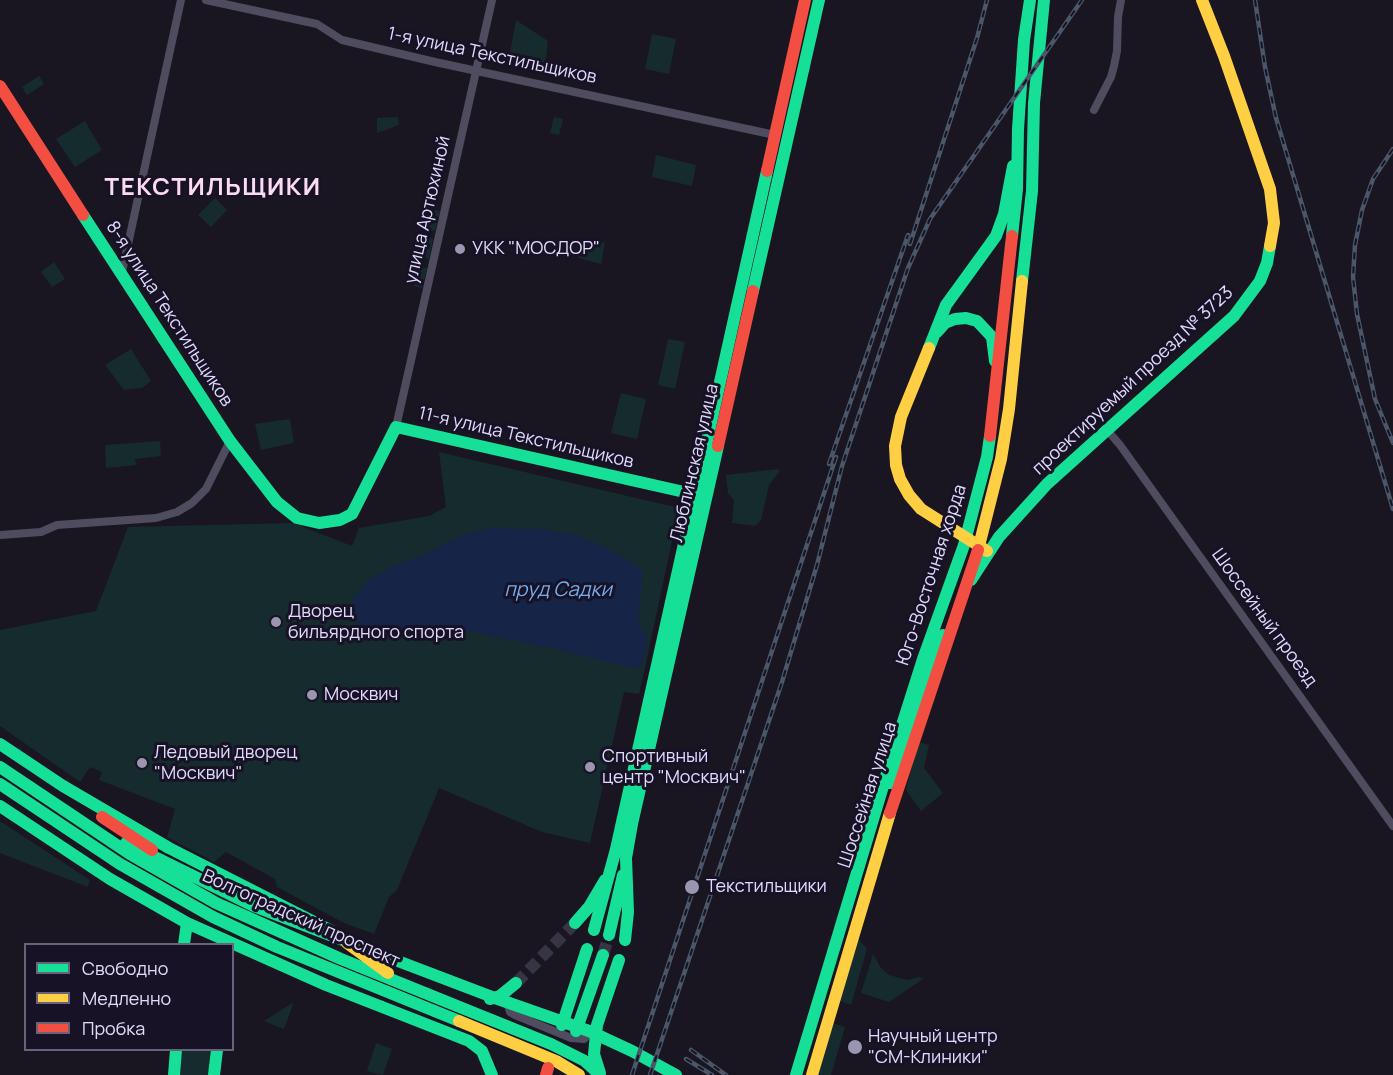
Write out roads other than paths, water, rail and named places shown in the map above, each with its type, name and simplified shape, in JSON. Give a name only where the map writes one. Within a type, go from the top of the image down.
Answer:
[{"type":"main road","name":"Люблинская улица","points":[[609,935],[620,892],[775,135],[805,0]]},
{"type":"main road","name":"Люблинская улица","points":[[594,930],[610,872],[819,0]]},
{"type":"main road","name":"Юго-Восточная хорда","points":[[797,1075],[923,658],[964,545],[987,457],[1017,189],[1018,129],[1024,40],[1030,0]]},
{"type":"main road","name":"Юго-Восточная хорда","points":[[812,1075],[904,767],[978,549],[1001,459],[1009,409],[1032,190],[1034,103],[1044,0]]},
{"type":"main road","name":"проектируемый проезд № 3723","points":[[999,537],[1047,484],[1234,316],[1260,281],[1269,253],[1274,223],[1269,189],[1224,56],[1202,0]]},
{"type":"main road","name":"8-я улица Текстильщиков","points":[[0,86],[230,441]]},
{"type":"main road","points":[[988,552],[921,508],[909,495],[900,479],[896,465],[896,432],[946,305],[996,236],[1004,214],[1018,129]]},
{"type":"main road","points":[[930,346],[938,331],[950,321],[966,318],[981,324],[989,332],[994,348],[995,400]]},
{"type":"main road","name":"11-я улица Текстильщиков","points":[[230,441],[255,476],[289,513],[302,520],[319,523],[340,520],[352,514],[396,427],[701,495]]},
{"type":"main road","name":"Шоссейная улица","points":[[797,1075],[923,686],[947,625],[988,552],[999,537]]},
{"type":"main road","points":[[0,744],[63,786],[169,849],[335,932],[371,955],[486,1000],[494,999],[514,985]]},
{"type":"main road","name":"Волгоградский проспект","points":[[0,767],[144,863],[216,903],[322,950],[551,1044],[585,1061],[600,1075]]},
{"type":"main road","name":"Волгоградский проспект","points":[[0,784],[120,864],[205,913],[277,947],[556,1061],[579,1075]]},
{"type":"main road","points":[[63,786],[104,818],[184,870]]},
{"type":"main road","points":[[0,806],[110,879],[187,923],[228,943]]},
{"type":"main road","points":[[81,822],[184,870],[256,907],[589,1031],[676,1075]]},
{"type":"main road","points":[[625,940],[628,912],[626,858]]},
{"type":"main road","points":[[575,923],[589,907],[610,872]]},
{"type":"main road","points":[[184,943],[187,923]]},
{"type":"main road","points":[[335,932],[361,955],[418,990]]},
{"type":"main road","points":[[234,946],[326,985],[469,1041],[484,1055],[492,1075]]},
{"type":"main road","points":[[562,1025],[587,949]]},
{"type":"main road","points":[[576,1031],[603,955]]},
{"type":"main road","points":[[600,1075],[594,1050],[597,1025],[619,960]]},
{"type":"main road","points":[[326,985],[429,1010]]},
{"type":"main road","points":[[786,1075],[793,1067],[807,1040]]},
{"type":"main road","points":[[174,1075],[176,1051]]},
{"type":"main road","points":[[214,1075],[217,1051]]},
{"type":"street","points":[[122,272],[181,0]]},
{"type":"street","name":"1-я улица Текстильщиков","points":[[206,0],[317,24],[342,40],[775,135]]},
{"type":"street","name":"улица Артюхиной","points":[[396,427],[492,0]]},
{"type":"street","points":[[1094,110],[1111,77],[1114,66],[1121,0]]},
{"type":"street","name":"Шоссейный проезд","points":[[1107,430],[1126,453],[1393,826]]},
{"type":"street","points":[[0,535],[41,532],[57,525],[156,518],[185,508],[206,489],[230,441]]},
{"type":"street","points":[[514,985],[508,995],[508,1007],[510,1012],[520,1018],[576,1040],[589,1036],[597,1025]]},
{"type":"water","name":"пруд Садки","points":[[489,528],[539,529],[577,535],[603,546],[640,568],[643,576],[638,618],[640,626],[647,635],[647,645],[641,666],[637,669],[473,632],[444,631],[386,639],[377,638],[359,625],[353,616],[351,605],[353,597],[369,580],[387,569],[466,534]]},
{"type":"tunnel","points":[[516,983],[575,923]]},
{"type":"tunnel","points":[[603,955],[609,935]]},
{"type":"railway","points":[[910,244],[977,38],[987,0]]},
{"type":"railway","points":[[650,1075],[782,682],[817,565],[842,466],[908,268],[930,219],[1082,0]]},
{"type":"railway","points":[[1255,0],[1265,67],[1276,118],[1393,509]]},
{"type":"railway","points":[[1393,149],[1373,179],[1362,210],[1355,245],[1353,277],[1357,314],[1375,399],[1393,443]]},
{"type":"railway","points":[[829,464],[908,235]]},
{"type":"railway","points":[[632,1075],[836,457]]},
{"type":"railway","points":[[691,1050],[726,1075]]},
{"type":"railway","points":[[686,1059],[712,1075]]},
{"type":"place","name":"УКК \"МОСДОР\"","points":[[460,249]]},
{"type":"place","name":"Дворец бильярдного спорта","points":[[276,622]]},
{"type":"place","name":"Москвич","points":[[312,695]]},
{"type":"place","name":"Ледовый дворец \"Москвич\"","points":[[142,763]]},
{"type":"place","name":"Спортивный центр \"Москвич\"","points":[[590,767]]},
{"type":"place","name":"Текстильщики","points":[[692,887]]},
{"type":"place","name":"Научный центр \"СМ-Клиники\"","points":[[855,1047]]},
{"type":"district","name":"ТЕКСТИЛЬЩИКИ","points":[[213,188]]}]
